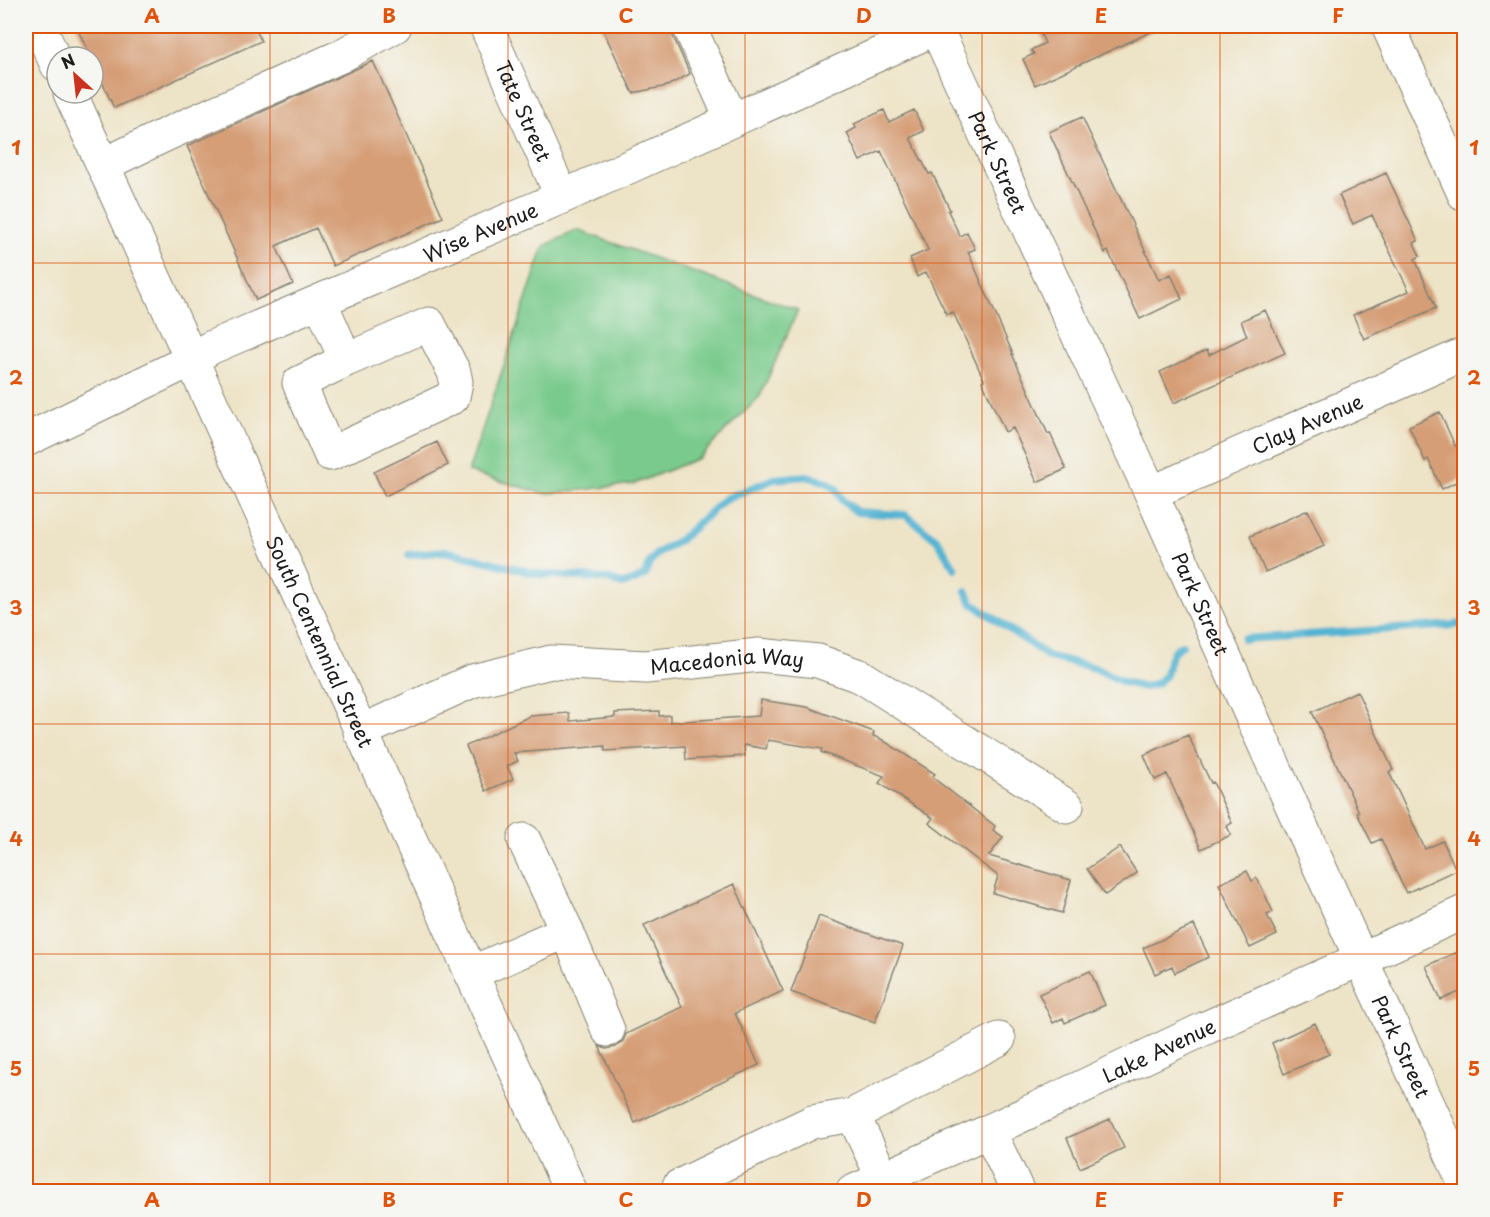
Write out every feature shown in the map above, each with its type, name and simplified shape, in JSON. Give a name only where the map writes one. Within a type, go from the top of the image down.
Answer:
[{"type":"street","points":[[39,26],[48,45]]},
{"type":"street","points":[[103,165],[339,57],[395,26]]},
{"type":"street","name":"Tate Street","points":[[486,26],[562,197]]},
{"type":"street","points":[[689,26],[732,120]]},
{"type":"street","name":"Wise Avenue","points":[[26,440],[191,360],[210,348],[562,197],[917,37],[935,26]]},
{"type":"street","name":"Park Street","points":[[935,26],[1151,493],[1464,1182]]},
{"type":"street","points":[[1388,26],[1464,194]]},
{"type":"street","name":"South Centennial Street","points":[[76,105],[571,1191]]},
{"type":"street","points":[[320,301],[346,360]]},
{"type":"street","points":[[429,324],[454,372],[456,382],[453,398],[330,454],[299,383],[346,360],[429,324]]},
{"type":"street","name":"Clay Avenue","points":[[1151,493],[1464,354]]},
{"type":"street","name":"Macedonia Way","points":[[360,732],[472,681],[551,663],[646,667],[759,654],[818,661],[862,676],[1067,806]]},
{"type":"street","points":[[524,840],[567,931],[608,1030]]},
{"type":"street","name":"Lake Avenue","points":[[852,1191],[989,1131],[1208,1027],[1464,912]]},
{"type":"street","points":[[471,973],[567,931]]},
{"type":"street","points":[[679,1186],[812,1122],[853,1115],[999,1039]]},
{"type":"street","points":[[853,1115],[883,1178]]},
{"type":"street","points":[[989,1131],[1018,1191]]},
{"type":"green space","points":[[577,230],[798,310],[760,396],[699,458],[634,484],[546,494],[468,472],[544,246]]},
{"type":"building","points":[[76,26],[254,26],[261,41],[114,108],[105,88],[105,45],[85,45]]},
{"type":"building","points":[[601,26],[670,26],[690,74],[667,86],[633,93]]},
{"type":"building","points":[[1063,26],[1164,26],[1035,85],[1023,59],[1034,54],[1031,50],[1045,43],[1041,35]]},
{"type":"building","points":[[373,61],[443,217],[333,266],[316,228],[276,246],[293,284],[256,300],[187,146]]},
{"type":"building","points":[[884,110],[889,122],[914,110],[924,131],[910,138],[929,174],[932,173],[960,236],[967,232],[975,249],[968,252],[1048,434],[1050,433],[1066,469],[1037,482],[1013,428],[1005,432],[953,312],[947,315],[926,272],[917,277],[910,258],[928,250],[881,151],[860,161],[847,133],[856,128],[854,124]]},
{"type":"building","points":[[1082,117],[1159,280],[1171,274],[1182,299],[1140,319],[1108,251],[1105,253],[1049,132]]},
{"type":"building","points":[[1386,173],[1418,241],[1414,243],[1420,256],[1415,259],[1436,308],[1364,339],[1353,315],[1409,291],[1372,215],[1353,224],[1339,195]]},
{"type":"building","points":[[1265,310],[1285,353],[1174,403],[1160,372],[1207,350],[1209,355],[1247,336],[1241,321]]},
{"type":"building","points":[[1440,412],[1455,446],[1464,441],[1464,478],[1442,489],[1428,459],[1425,461],[1409,426]]},
{"type":"building","points":[[437,442],[448,465],[385,496],[374,472]]},
{"type":"building","points":[[1308,510],[1324,546],[1265,572],[1250,536]]},
{"type":"building","points":[[1357,691],[1393,770],[1389,772],[1425,849],[1443,841],[1456,870],[1406,893],[1381,839],[1372,843],[1312,712]]},
{"type":"building","points":[[761,700],[807,707],[874,732],[873,736],[935,774],[932,777],[995,826],[993,830],[1003,837],[989,856],[1071,880],[1062,913],[993,893],[998,876],[929,823],[933,818],[879,783],[884,776],[821,752],[822,749],[768,740],[766,749],[744,745],[745,756],[686,760],[685,746],[605,751],[605,746],[514,753],[518,761],[507,766],[513,779],[486,791],[466,746],[530,716],[569,713],[570,721],[615,717],[615,713],[659,711],[659,716],[670,715],[670,722],[759,716]]},
{"type":"building","points":[[1188,735],[1232,823],[1227,826],[1231,835],[1201,849],[1167,774],[1155,780],[1144,755]]},
{"type":"building","points":[[1120,847],[1137,873],[1105,895],[1087,869]]},
{"type":"building","points":[[1247,871],[1252,881],[1257,878],[1273,912],[1267,915],[1277,935],[1250,948],[1219,884]]},
{"type":"building","points":[[734,884],[783,991],[735,1013],[759,1065],[635,1123],[599,1046],[606,1049],[616,1047],[623,1041],[626,1034],[682,1007],[644,925]]},
{"type":"building","points":[[819,916],[903,946],[875,1022],[791,992]]},
{"type":"building","points":[[1194,925],[1209,957],[1175,973],[1172,966],[1155,974],[1143,948]]},
{"type":"building","points":[[1457,952],[1464,970],[1464,990],[1441,1000],[1426,966]]},
{"type":"building","points":[[1090,971],[1105,1005],[1065,1023],[1063,1018],[1053,1023],[1039,994]]},
{"type":"building","points":[[1315,1023],[1329,1054],[1284,1074],[1272,1043]]},
{"type":"building","points":[[1110,1119],[1124,1148],[1080,1168],[1067,1138]]},
{"type":"waterway","points":[[409,555],[445,551],[539,574],[608,579],[622,584],[645,575],[649,564],[657,554],[681,539],[725,499],[774,479],[806,476],[827,482],[836,489],[842,500],[857,512],[906,515],[938,541],[955,569]]},
{"type":"waterway","points":[[966,591],[972,603],[1049,657],[1095,668],[1123,682],[1145,687],[1157,683],[1166,675],[1174,651],[1182,645]]},
{"type":"waterway","points":[[1244,639],[1464,623]]}]
